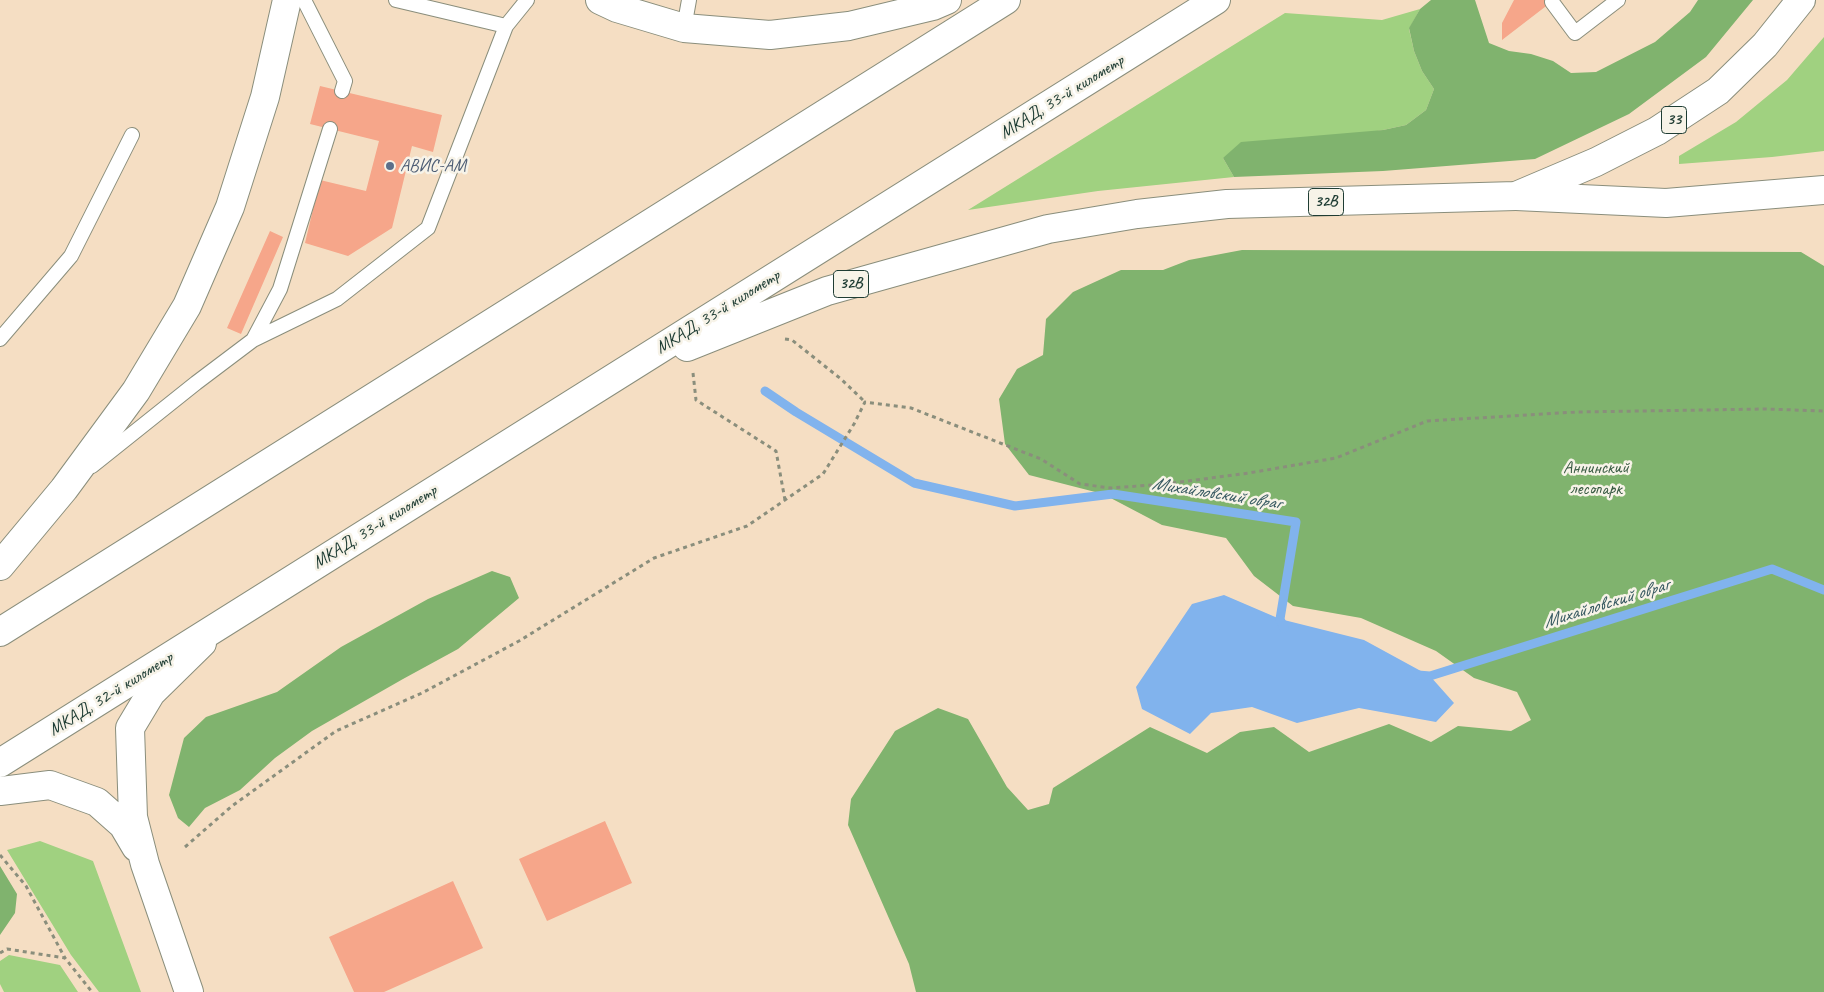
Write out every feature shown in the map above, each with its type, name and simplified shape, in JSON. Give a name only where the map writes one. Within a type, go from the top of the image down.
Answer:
[{"type":"main road","points":[[0,566],[64,489],[136,391],[187,306],[230,207],[265,98],[287,0]]},
{"type":"main road","points":[[600,0],[617,8],[684,28],[770,35],[859,24],[933,6],[947,0]]},
{"type":"main road","points":[[0,632],[1006,0]]},
{"type":"main road","name":"МКАД, 33-й километр","points":[[221,624],[1216,0]]},
{"type":"main road","name":"33","points":[[1516,196],[1596,162],[1658,131],[1718,91],[1765,45],[1801,0]]},
{"type":"main road","name":"32B","points":[[580,399],[689,346],[827,291],[1048,229],[1137,214],[1228,204],[1516,196],[1666,203],[1824,190]]},
{"type":"main road","points":[[189,992],[145,864],[133,817],[130,728],[151,693],[221,624]]},
{"type":"main road","name":"МКАД, 32-й километр","points":[[0,763],[221,624]]},
{"type":"main road","points":[[0,791],[50,785],[97,802],[123,825],[145,864]]},
{"type":"lane","points":[[304,0],[345,81],[342,91]]},
{"type":"lane","points":[[396,0],[506,26]]},
{"type":"lane","points":[[64,489],[196,383],[253,340],[337,298],[428,228],[506,26],[526,0]]},
{"type":"lane","points":[[684,28],[690,0]]},
{"type":"lane","points":[[1552,2],[1575,33],[1618,0]]},
{"type":"lane","points":[[253,340],[280,289],[330,129]]},
{"type":"lane","points":[[0,339],[72,256],[132,135]]},
{"type":"path","points":[[784,339],[792,340],[866,402],[911,408],[1041,459],[1080,484],[1111,488],[1165,484],[1249,473],[1336,458],[1427,421],[1577,412],[1766,409],[1824,411]]},
{"type":"path","points":[[693,368],[696,400],[776,451],[785,500]]},
{"type":"path","points":[[185,847],[232,806],[336,731],[422,693],[519,641],[654,558],[747,526],[822,474],[866,402]]},
{"type":"path","points":[[0,855],[26,886],[65,958],[92,992]]},
{"type":"path","points":[[0,953],[7,949],[65,958]]},
{"type":"green space","points":[[1431,0],[1475,0],[1489,43],[1509,51],[1531,54],[1553,61],[1571,73],[1596,72],[1655,42],[1690,12],[1698,0],[1753,0],[1706,57],[1629,114],[1535,159],[1383,171],[1234,177],[1223,158],[1241,142],[1383,130],[1406,125],[1426,110],[1434,89],[1422,71],[1414,51],[1409,28],[1420,9]]},
{"type":"green space","points":[[1420,9],[1409,29],[1414,51],[1422,71],[1434,89],[1426,110],[1406,125],[1223,158],[1234,177],[1098,191],[968,210],[1285,13],[1382,20]]},
{"type":"green space","points":[[1824,37],[1824,151],[1679,164],[1679,156],[1736,122],[1787,80]]},
{"type":"green space","name":"Аннинский лесопарк","points":[[1242,250],[1801,252],[1824,266],[1824,992],[916,992],[909,964],[848,825],[851,799],[895,731],[938,708],[968,719],[1007,787],[1028,810],[1049,804],[1053,788],[1150,727],[1207,753],[1240,732],[1274,727],[1309,752],[1389,724],[1431,742],[1458,726],[1511,731],[1531,720],[1517,692],[1474,678],[1436,651],[1361,618],[1293,606],[1254,576],[1226,538],[1162,525],[1103,494],[1029,475],[1005,444],[999,399],[1017,369],[1043,355],[1046,319],[1073,292],[1121,270],[1163,270],[1189,260]]},
{"type":"green space","points":[[492,571],[510,577],[519,598],[458,649],[312,731],[275,758],[240,790],[205,808],[189,827],[178,818],[169,795],[184,738],[206,717],[277,692],[341,647],[428,599]]},
{"type":"green space","points":[[40,841],[93,861],[141,992],[99,992],[71,955],[7,850]]},
{"type":"green space","points":[[0,866],[17,894],[15,913],[0,935]]},
{"type":"green space","points":[[9,955],[60,965],[78,992],[4,992],[0,984],[0,961]]},
{"type":"water","points":[[1224,595],[1280,619],[1364,640],[1430,676],[1454,703],[1436,722],[1359,708],[1297,723],[1252,707],[1211,713],[1190,734],[1142,709],[1136,687],[1192,604]]},
{"type":"building","points":[[1514,0],[1554,0],[1502,40],[1502,23]]},
{"type":"building","name":"АВИС-АМ","points":[[320,86],[442,115],[433,152],[412,146],[392,228],[348,256],[305,243],[320,180],[366,191],[379,141],[310,124]]},
{"type":"building","points":[[270,231],[283,237],[241,334],[227,328]]},
{"type":"building","points":[[605,821],[632,883],[547,921],[519,859]]},
{"type":"building","points":[[453,881],[483,948],[384,992],[354,992],[329,937]]},
{"type":"waterway","name":"Михайловский овраг","points":[[765,391],[796,412],[914,483],[1015,506],[1113,494],[1296,522],[1280,619],[1284,628]]},
{"type":"waterway","name":"Михайловский овраг","points":[[1418,675],[1430,676],[1772,569],[1824,590]]},
{"type":"place","name":"АВИС-АМ","points":[[390,166]]}]
